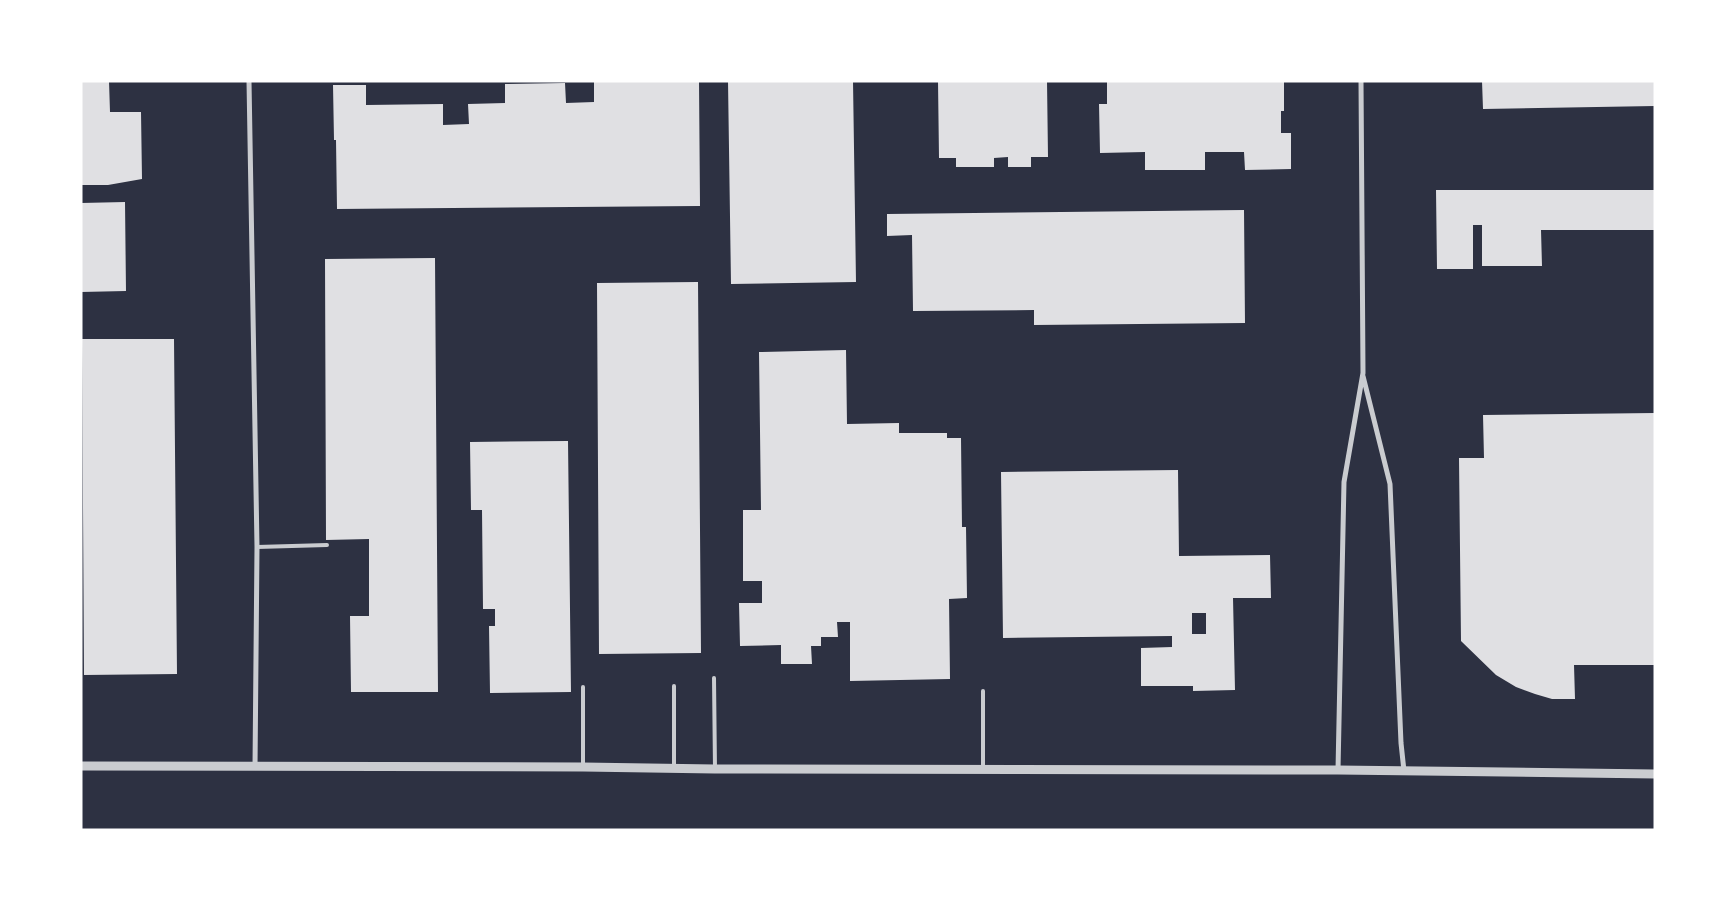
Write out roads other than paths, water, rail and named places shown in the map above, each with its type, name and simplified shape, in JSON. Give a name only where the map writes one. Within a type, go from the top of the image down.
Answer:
[{"type":"street","points":[[249,81],[256,546],[254,767]]},
{"type":"street","points":[[1338,770],[1344,482],[1362,373],[1361,81]]},
{"type":"street","points":[[1362,373],[1390,484],[1401,743],[1404,771]]},
{"type":"street","points":[[81,766],[583,767],[715,770],[1338,770],[1655,774]]},
{"type":"lane","points":[[256,546],[327,545]]},
{"type":"lane","points":[[714,678],[715,770]]},
{"type":"lane","points":[[674,686],[674,769]]},
{"type":"lane","points":[[582,687],[583,767]]},
{"type":"lane","points":[[982,691],[983,769]]}]
